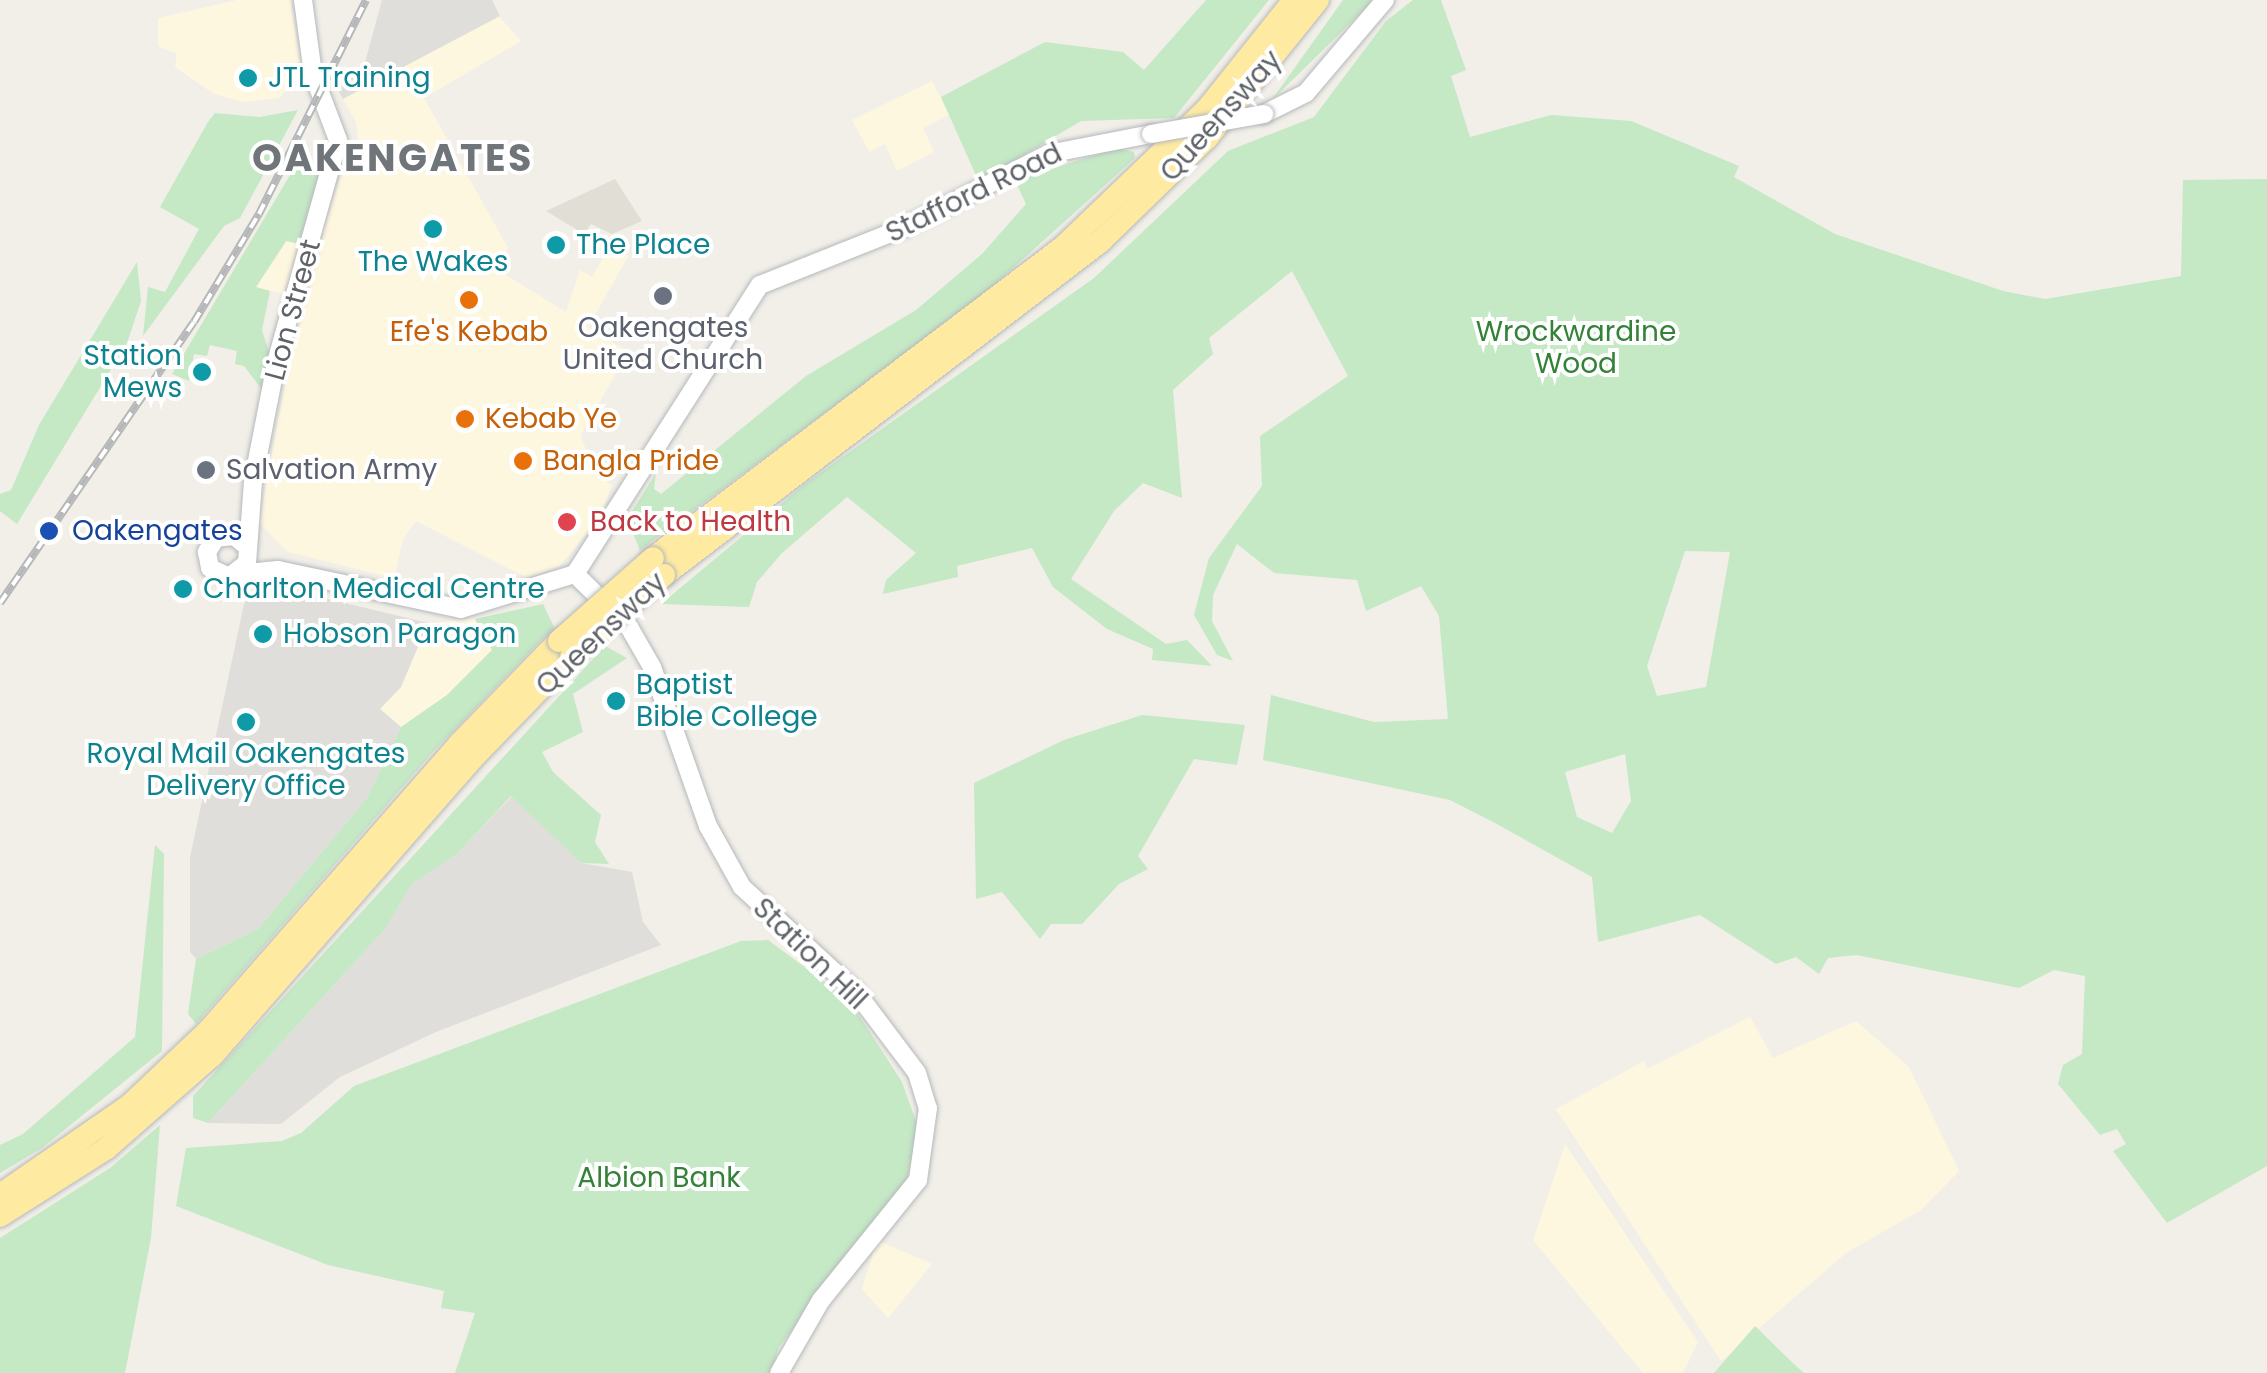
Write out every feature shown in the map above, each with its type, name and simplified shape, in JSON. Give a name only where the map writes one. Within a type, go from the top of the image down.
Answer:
[{"type":"highway","name":"Queensway","points":[[0,1195],[130,1105],[208,1031],[460,743],[658,566],[1064,248],[1207,109],[1294,0]]},
{"type":"highway","name":"Queensway","points":[[658,566],[1100,242],[1207,138],[1318,0]]},
{"type":"highway","name":"Queensway","points":[[0,1216],[108,1148],[214,1055],[565,649]]},
{"type":"street","name":"Lion Street","points":[[246,547],[253,481],[277,359],[335,132],[303,0]]},
{"type":"street","name":"Stafford Road","points":[[574,574],[760,285],[901,229],[1048,154],[1264,114],[1306,93],[1385,0]]},
{"type":"street","name":"Lion Street","points":[[220,536],[242,510],[253,481]]},
{"type":"street","points":[[278,570],[246,547],[220,536],[208,546],[208,563],[218,574],[278,570],[462,609],[574,574]]},
{"type":"street","points":[[238,574],[246,547]]},
{"type":"street","name":"Station Hill","points":[[574,574],[629,626],[652,667],[708,826],[742,888],[856,992],[917,1073],[928,1108],[918,1180],[788,1347],[778,1373]]},
{"type":"shaded area","points":[[237,0],[290,0],[302,73],[279,98],[244,102],[214,94],[175,67],[177,54],[158,46],[158,18]]},
{"type":"shaded area","points":[[382,0],[492,0],[500,16],[343,99],[335,85],[364,66]]},
{"type":"shaded area","points":[[498,15],[521,41],[424,98],[508,248],[496,269],[566,312],[580,270],[592,277],[609,248],[629,255],[588,327],[628,352],[581,435],[593,473],[612,485],[601,515],[560,566],[527,578],[416,521],[403,539],[394,578],[288,552],[259,523],[290,359],[324,229],[342,172],[359,146],[356,122],[343,99]]},
{"type":"shaded area","points":[[932,81],[949,115],[923,128],[934,152],[897,171],[885,144],[869,152],[852,120]]},
{"type":"shaded area","points":[[615,179],[642,221],[612,234],[591,224],[584,234],[546,211]]},
{"type":"shaded area","points":[[287,241],[304,245],[289,295],[256,288]]},
{"type":"shaded area","points":[[266,584],[428,623],[401,687],[380,709],[401,727],[367,798],[258,929],[196,959],[190,952],[190,857],[244,604],[254,588]]},
{"type":"shaded area","points":[[475,619],[492,650],[447,695],[401,727],[380,709],[401,687],[428,623]]},
{"type":"shaded area","points":[[512,796],[581,863],[632,872],[643,922],[661,945],[436,1032],[340,1077],[281,1124],[208,1123],[385,929],[412,884],[457,854]]},
{"type":"shaded area","points":[[1750,1017],[1773,1058],[1856,1021],[1909,1067],[1959,1171],[1921,1210],[1846,1253],[1721,1361],[1556,1109],[1644,1061],[1647,1069]]},
{"type":"shaded area","points":[[1565,1144],[1698,1342],[1683,1373],[1643,1373],[1533,1240]]},
{"type":"shaded area","points":[[877,1240],[932,1264],[888,1318],[862,1289]]},
{"type":"green space","points":[[1206,0],[1269,0],[1174,118],[1081,121],[979,182],[941,97],[1045,42],[1123,52],[1144,70]]},
{"type":"green space","points":[[1343,0],[1374,0],[1271,101]]},
{"type":"green space","name":"Wrockwardine Wood","points":[[1413,0],[1441,0],[1466,70],[1451,76],[1470,137],[1551,115],[1631,121],[1739,166],[1734,177],[1835,234],[2003,291],[2045,299],[2181,276],[2183,180],[2267,179],[2267,1166],[2167,1223],[2113,1151],[2126,1144],[2117,1129],[2100,1135],[2058,1084],[2063,1065],[2082,1054],[2085,976],[2054,970],[2019,988],[1857,955],[1828,958],[1819,974],[1796,957],[1776,964],[1700,915],[1598,942],[1592,877],[1495,823],[1450,800],[1263,760],[1271,695],[1374,722],[1448,719],[1439,616],[1421,586],[1366,611],[1357,580],[1274,573],[1237,544],[1213,595],[1212,621],[1233,661],[1217,655],[1194,615],[1209,558],[1262,486],[1260,436],[1348,376],[1292,271],[1209,338],[1213,354],[1173,390],[1182,498],[1143,483],[1114,511],[1071,579],[1166,644],[1187,640],[1212,666],[1152,660],[1153,649],[1107,629],[1053,587],[1032,548],[957,566],[958,577],[883,594],[886,580],[916,553],[847,497],[782,553],[757,582],[749,607],[661,604],[806,483],[1094,278],[1228,151],[1314,117],[1386,21]],"holes":[[[1685,551],[1730,552],[1706,687],[1657,696],[1647,666]],[[1625,754],[1631,801],[1612,833],[1577,817],[1565,772]]]},
{"type":"green space","points":[[298,110],[240,218],[224,226],[143,336],[148,287],[165,292],[199,229],[160,207],[208,122],[215,113],[259,117]]},
{"type":"green space","points":[[1116,148],[1134,152],[1135,158],[982,296],[640,550],[627,519],[656,473],[654,489],[661,494],[806,376],[916,310],[982,254],[1026,204],[1015,181]]},
{"type":"green space","points":[[296,165],[319,171],[320,183],[304,245],[286,241],[256,287],[270,291],[262,330],[270,355],[263,391],[244,366],[235,364],[237,351],[210,345],[207,356],[194,354],[189,381],[172,374]]},
{"type":"green space","points":[[137,262],[141,301],[127,343],[17,524],[0,511],[0,494],[11,490],[39,425]]},
{"type":"green space","points":[[543,604],[554,627],[433,752],[196,1024],[188,1014],[196,959],[258,929],[367,798],[401,727],[447,695],[492,650],[475,619]]},
{"type":"green space","points":[[605,646],[627,658],[573,694],[583,732],[542,752],[553,772],[601,815],[595,842],[609,864],[581,863],[511,796],[457,854],[412,884],[385,929],[208,1123],[193,1118],[193,1096]]},
{"type":"green space","points":[[1142,715],[1245,725],[1237,765],[1194,759],[1138,856],[1148,869],[1119,884],[1082,924],[1051,924],[1040,939],[1002,892],[976,899],[974,783],[1064,740]]},
{"type":"green space","points":[[155,845],[164,854],[162,1051],[42,1148],[0,1173],[0,1145],[23,1134],[135,1037]]},
{"type":"green space","name":"Albion Bank","points":[[768,940],[849,1000],[902,1082],[918,1127],[907,1179],[779,1347],[771,1373],[455,1373],[475,1313],[441,1308],[444,1291],[328,1265],[176,1206],[186,1148],[282,1141],[301,1133],[354,1086],[741,941]]},
{"type":"green space","points":[[160,1125],[151,1238],[125,1373],[0,1373],[0,1238],[110,1168]]},
{"type":"green space","points":[[1755,1326],[1796,1366],[1804,1373],[1714,1373]]},
{"type":"railway","points":[[0,603],[194,322],[259,214],[366,0]]},
{"type":"place","name":"JTL Training","points":[[248,78]]},
{"type":"place","name":"The Wakes","points":[[433,229]]},
{"type":"place","name":"The Place","points":[[556,245]]},
{"type":"place","name":"Oakengates United Church","points":[[663,296]]},
{"type":"place","name":"Efe's Kebab","points":[[469,300]]},
{"type":"place","name":"Station Mews","points":[[202,372]]},
{"type":"place","name":"Kebab Ye","points":[[465,419]]},
{"type":"place","name":"Bangla Pride","points":[[523,461]]},
{"type":"place","name":"Salvation Army","points":[[206,470]]},
{"type":"place","name":"Back to Health","points":[[567,522]]},
{"type":"place","name":"Oakengates","points":[[49,531]]},
{"type":"place","name":"Charlton Medical Centre","points":[[183,589]]},
{"type":"place","name":"Hobson Paragon","points":[[263,634]]},
{"type":"place","name":"Baptist Bible College","points":[[616,701]]},
{"type":"place","name":"Royal Mail Oakengates Delivery Office","points":[[246,722]]},
{"type":"district","name":"OAKENGATES","points":[[393,158]]}]
